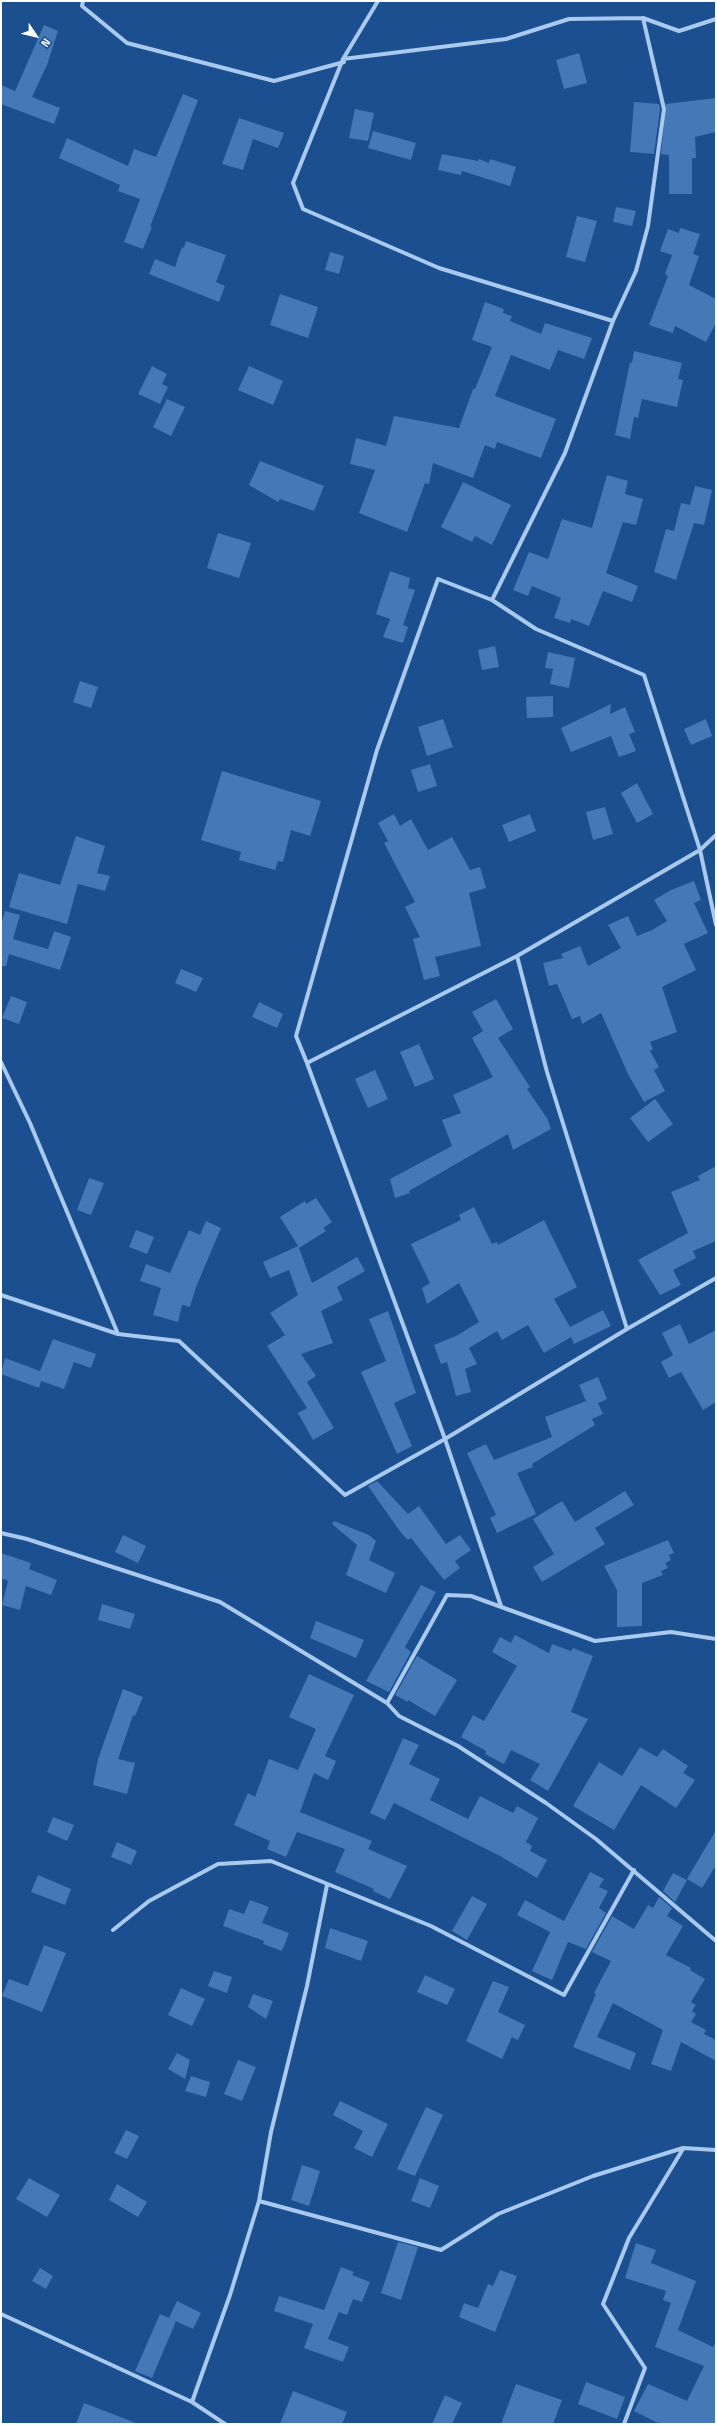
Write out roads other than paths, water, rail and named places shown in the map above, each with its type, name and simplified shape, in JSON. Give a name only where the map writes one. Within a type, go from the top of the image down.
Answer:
[{"type":"street","points":[[83,1],[82,6],[127,43],[274,81],[344,61],[506,39],[568,19],[643,18],[680,31],[716,20]]},
{"type":"street","points":[[378,1],[344,61],[293,183],[304,209],[439,268],[614,322]]},
{"type":"street","points":[[492,600],[565,453],[614,322],[636,271],[648,226],[664,109],[643,18]]},
{"type":"street","points":[[500,1606],[445,1439],[296,1036],[377,750],[438,579],[492,600],[536,629],[644,675],[700,850],[716,925]]},
{"type":"street","points":[[307,1063],[517,956],[700,850],[716,834]]},
{"type":"street","points":[[517,956],[549,1079],[627,1329]]},
{"type":"street","points":[[1,1062],[30,1122],[118,1334]]},
{"type":"street","points":[[1,1295],[118,1334],[180,1341],[345,1495],[445,1439],[627,1329],[716,1278]]},
{"type":"street","points":[[1,1534],[27,1539],[220,1602],[387,1703],[399,1716],[458,1746],[546,1803],[596,1839],[716,1941]]},
{"type":"street","points":[[387,1703],[447,1595],[471,1596],[595,1641],[672,1632],[716,1639]]},
{"type":"street","points":[[113,1930],[149,1901],[218,1864],[271,1861],[431,1926],[564,1995],[634,1870]]},
{"type":"street","points":[[192,2402],[230,2294],[259,2201],[271,2132],[307,1986],[327,1885]]},
{"type":"street","points":[[259,2201],[441,2250],[498,2214],[593,2176],[683,2148],[716,2150]]},
{"type":"street","points":[[624,2424],[645,2368],[603,2304],[630,2238],[683,2148]]},
{"type":"street","points":[[1,2314],[192,2402],[225,2424]]}]
